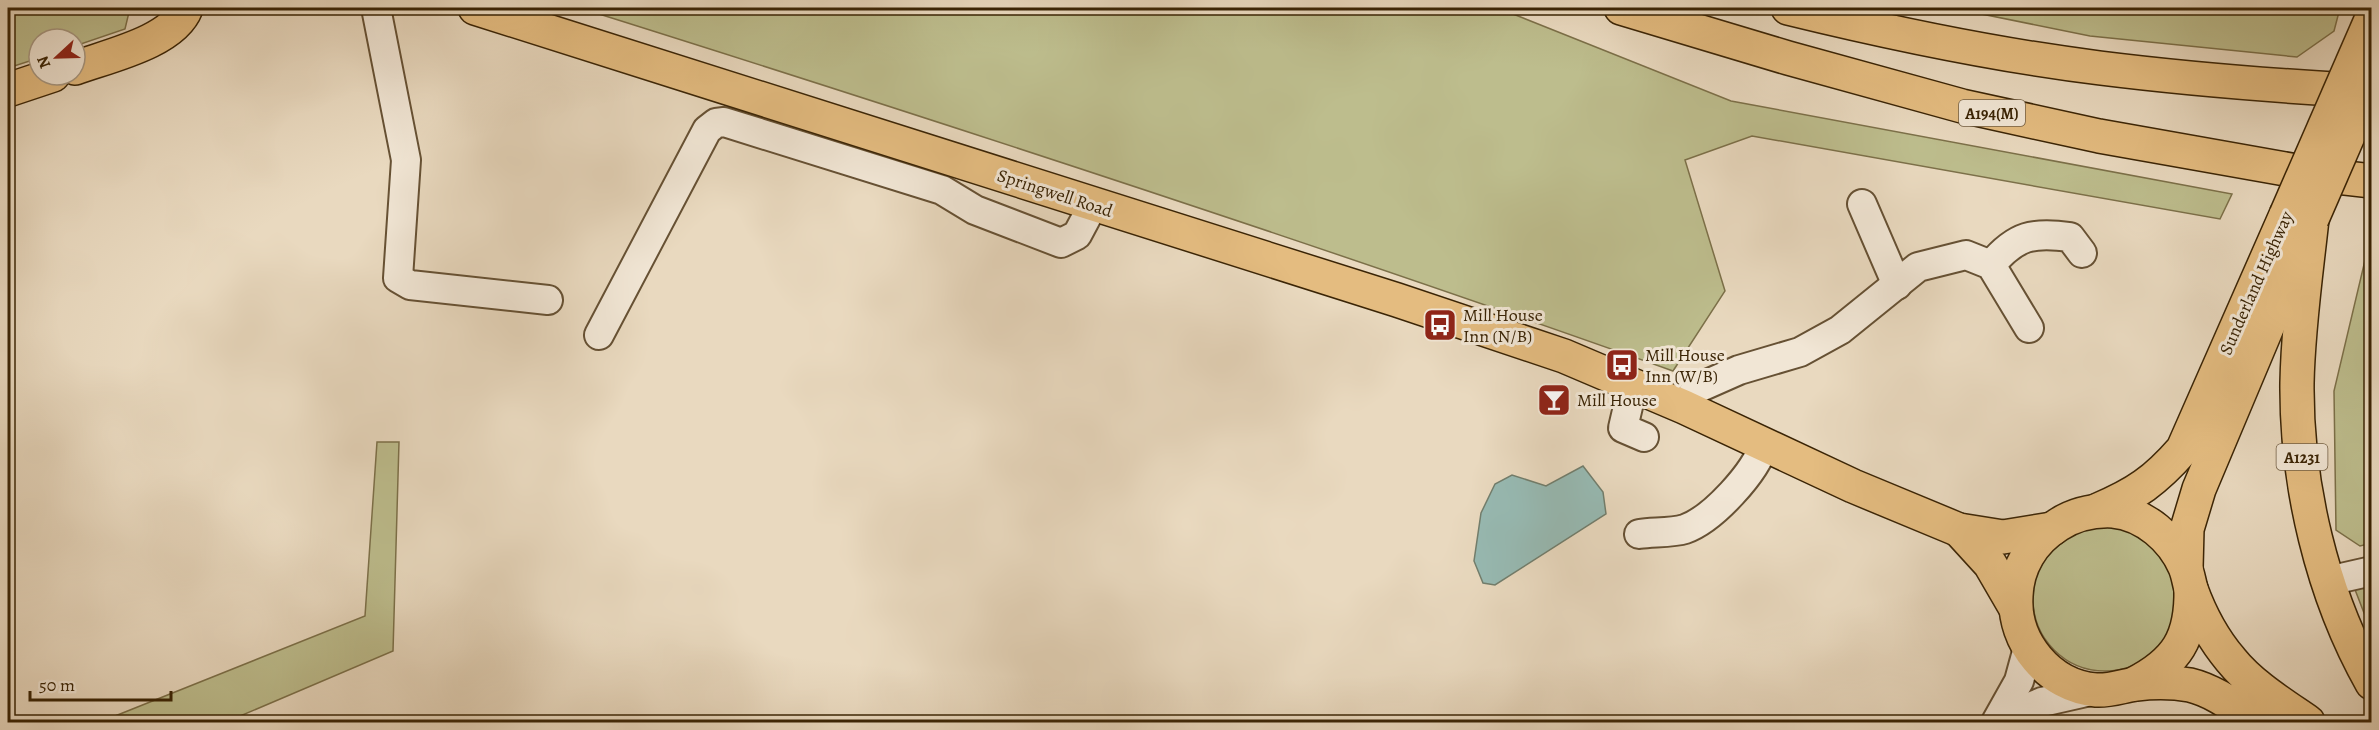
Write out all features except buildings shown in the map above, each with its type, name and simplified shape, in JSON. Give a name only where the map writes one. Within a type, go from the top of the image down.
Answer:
[{"type":"main road","points":[[87,64],[157,38],[178,22],[186,8]]},
{"type":"main road","name":"Springwell Road","points":[[475,8],[1397,300],[1564,356],[1684,407],[1853,486],[1959,530]]},
{"type":"main road","name":"A194(M)","points":[[1621,8],[1788,58],[1962,106],[2110,138],[2319,175],[2372,181]]},
{"type":"main road","points":[[1788,8],[1885,32],[2098,68],[2225,82],[2372,92]]},
{"type":"main road","name":"Sunderland Highway","points":[[2188,579],[2187,530],[2199,489],[2371,20]]},
{"type":"main road","name":"Sunderland Highway","points":[[2098,510],[2134,494],[2165,469],[2183,449],[2299,217],[2372,81]]},
{"type":"main road","points":[[8,90],[27,84]]},
{"type":"main road","name":"A1231","points":[[2299,217],[2301,318],[2297,385],[2301,451],[2307,495],[2328,581],[2346,630],[2372,683]]},
{"type":"main road","points":[[2098,510],[2121,512],[2157,530],[2173,546],[2188,579],[2192,613],[2178,649],[2155,673],[2134,684],[2115,689],[2095,690],[2075,685],[2052,673],[2028,648],[2019,628],[2015,607],[2016,585],[2022,565],[2036,544],[2052,529],[2081,514],[2098,510]]},
{"type":"main road","points":[[1959,530],[2004,537],[2052,529]]},
{"type":"main road","points":[[1959,530],[1990,564],[2015,607]]},
{"type":"main road","name":"A1231","points":[[2188,579],[2211,631],[2231,661],[2251,680],[2308,723]]},
{"type":"main road","points":[[2134,684],[2169,683],[2202,688],[2257,723]]},
{"type":"street","points":[[376,8],[406,160],[398,278],[410,285],[548,300]]},
{"type":"street","points":[[599,335],[707,130],[716,123],[724,122],[942,190],[975,210],[1061,243],[1077,235],[1093,205]]},
{"type":"street","points":[[1863,204],[1897,285]]},
{"type":"street","points":[[1991,265],[2003,251],[2020,238],[2048,234],[2070,237],[2082,254]]},
{"type":"street","points":[[1684,407],[1696,390],[1739,370],[1800,352],[1840,330],[1918,267],[1966,255],[1991,265],[2029,328]]},
{"type":"street","points":[[1634,385],[1623,428],[1644,437]]},
{"type":"street","points":[[1639,534],[1686,528],[1725,501],[1755,468],[1764,444]]},
{"type":"street","points":[[2328,581],[2372,571]]},
{"type":"street","points":[[1997,721],[2019,681],[2028,648]]},
{"type":"street","points":[[1997,721],[2042,702],[2095,690]]},
{"type":"green space","points":[[8,8],[130,8],[125,29],[87,42],[87,27],[27,27],[27,62],[8,68]]},
{"type":"green space","points":[[580,8],[1498,8],[1731,101],[2232,194],[2220,219],[1752,136],[1685,160],[1725,291],[1673,371],[1128,184]]},
{"type":"green space","points":[[1952,8],[2340,8],[2334,31],[2297,57],[2090,36]]},
{"type":"green space","points":[[2371,235],[2372,543],[2360,546],[2336,530],[2334,391]]},
{"type":"green space","points":[[377,442],[399,442],[393,651],[226,722],[100,722],[365,616]]},
{"type":"green space","points":[[2105,527],[2133,532],[2156,548],[2172,571],[2177,599],[2172,627],[2156,650],[2133,666],[2105,671],[2077,666],[2054,650],[2038,627],[2033,599],[2038,571],[2054,548],[2077,532]]},
{"type":"green space","points":[[2371,583],[2371,631],[2354,587]]},
{"type":"water","points":[[1583,466],[1603,492],[1606,514],[1495,585],[1483,583],[1474,561],[1481,513],[1495,484],[1512,475],[1546,486]]},
{"type":"place","name":"Mill House Inn (N/B)","points":[[1440,325]]},
{"type":"place","name":"Mill House Inn (W/B)","points":[[1622,365]]},
{"type":"place","name":"Mill House","points":[[1554,400]]}]
